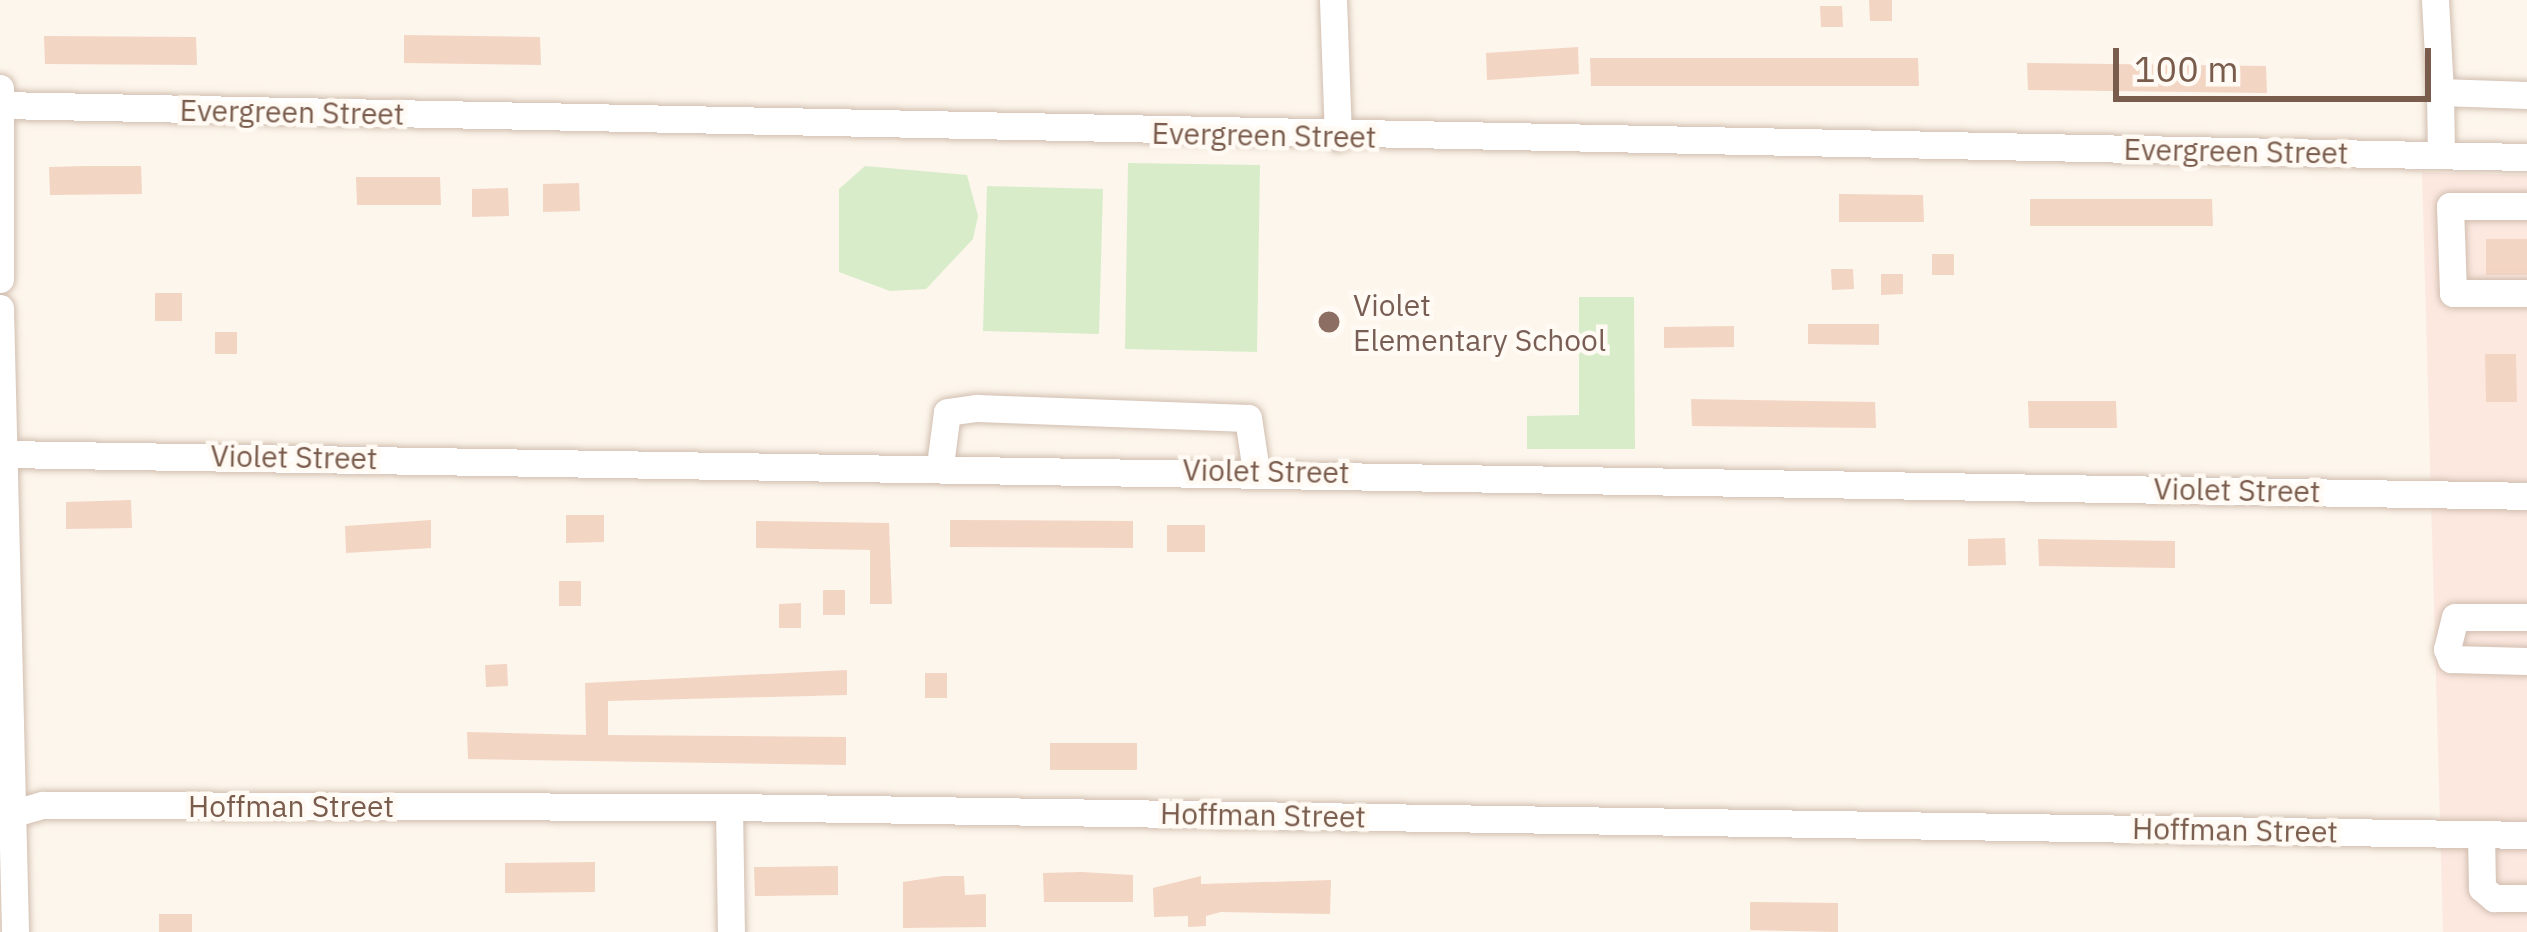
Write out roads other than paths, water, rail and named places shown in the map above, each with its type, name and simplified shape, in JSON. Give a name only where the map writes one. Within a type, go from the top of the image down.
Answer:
[{"type":"street","points":[[1333,0],[1338,137]]},
{"type":"street","points":[[2435,0],[2440,155]]},
{"type":"street","points":[[0,88],[0,279]]},
{"type":"street","points":[[2440,92],[2527,95]]},
{"type":"street","name":"Evergreen Street","points":[[1,105],[1338,137],[2527,157]]},
{"type":"street","points":[[2527,206],[2450,206],[2453,293],[2527,292]]},
{"type":"street","points":[[0,308],[6,815],[15,932]]},
{"type":"street","points":[[940,465],[947,412],[977,408],[1247,418],[1256,471]]},
{"type":"street","name":"Violet Street","points":[[4,454],[940,465],[2527,496]]},
{"type":"street","points":[[2527,617],[2455,617],[2447,649],[2451,659],[2527,662]]},
{"type":"street","name":"Hoffman Street","points":[[6,815],[42,805],[729,807],[2527,835]]},
{"type":"street","points":[[729,807],[731,932]]},
{"type":"street","points":[[2481,834],[2482,888],[2494,898],[2527,898]]},
{"type":"place","name":"Violet Elementary School","points":[[1329,322]]}]
